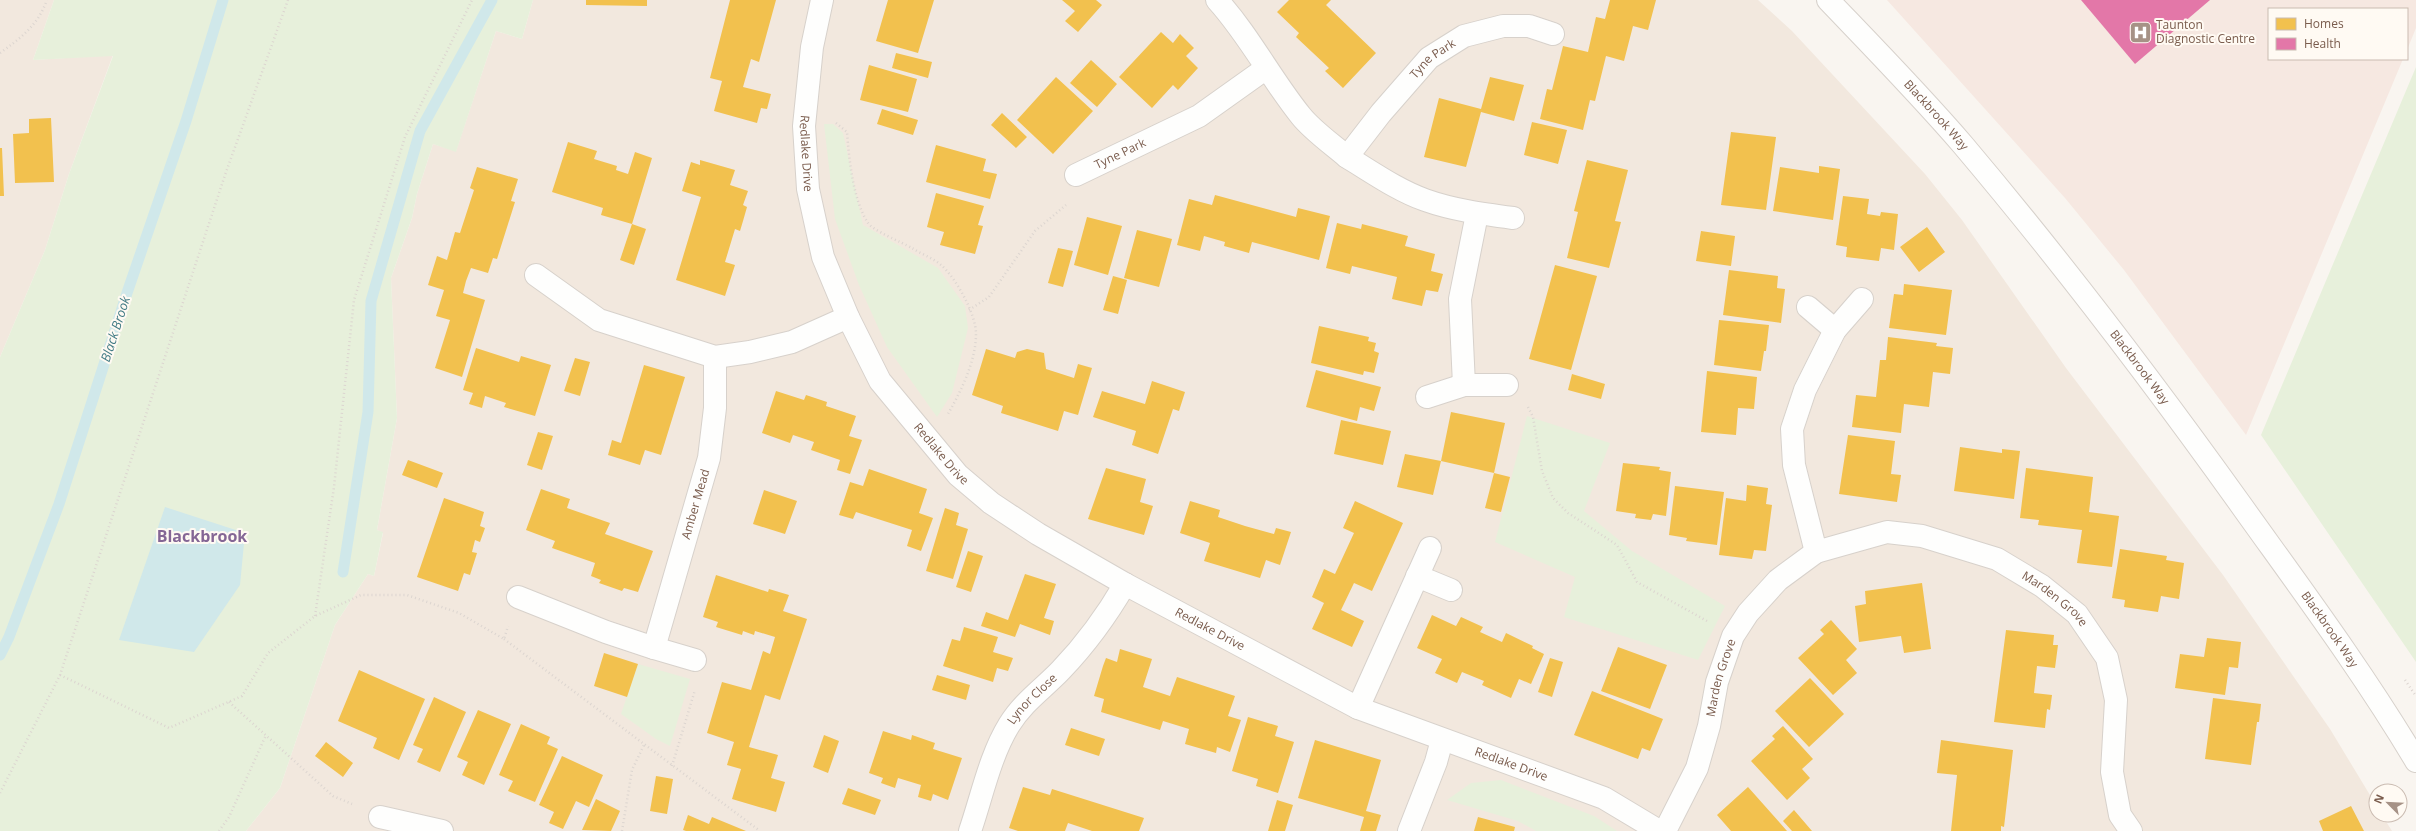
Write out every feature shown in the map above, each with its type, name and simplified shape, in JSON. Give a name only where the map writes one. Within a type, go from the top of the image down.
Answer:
[{"type":"street","name":"Redlake Drive","points":[[822,0],[812,47],[804,126],[808,189],[823,257],[848,317],[880,381],[958,475],[991,503],[1038,534],[1125,584],[1358,708],[1442,740],[1542,774],[1604,798],[1659,831]]},
{"type":"street","points":[[1217,0],[1228,12],[1265,69],[1302,118],[1347,157],[1389,182],[1425,200],[1476,214],[1513,218]]},
{"type":"street","name":"Blackbrook Way","points":[[1828,0],[1890,64],[1967,150],[2032,229],[2167,401],[2314,606],[2388,714],[2416,761]]},
{"type":"street","name":"Tyne Park","points":[[1347,157],[1380,113],[1429,58],[1464,36],[1503,26],[1529,26],[1553,34]]},
{"type":"street","name":"Tyne Park","points":[[1076,175],[1199,116],[1265,69]]},
{"type":"street","points":[[1464,385],[1460,299],[1476,214]]},
{"type":"street","points":[[536,276],[599,320],[715,356],[750,352],[792,342],[848,317]]},
{"type":"street","points":[[1816,552],[1794,466],[1792,429],[1805,390],[1835,330],[1862,299]]},
{"type":"street","points":[[1808,307],[1835,330]]},
{"type":"street","name":"Amber Mead","points":[[654,648],[709,458],[715,408],[715,356]]},
{"type":"street","points":[[1427,397],[1464,385],[1507,385]]},
{"type":"street","name":"Marden Grove","points":[[1665,831],[1697,768],[1709,726],[1717,682],[1733,636],[1748,613],[1778,580],[1816,552],[1887,532],[1922,536],[1997,559],[2042,586],[2077,614],[2107,658],[2116,700],[2112,772],[2120,815],[2131,831]]},
{"type":"street","points":[[1358,708],[1430,548]]},
{"type":"street","points":[[1417,576],[1451,590]]},
{"type":"street","name":"Lynor Close","points":[[970,831],[994,758],[1009,725],[1033,694],[1061,670],[1097,627],[1125,584]]},
{"type":"street","points":[[518,597],[606,632],[695,660]]},
{"type":"street","points":[[1410,831],[1436,762],[1442,740]]},
{"type":"street","points":[[380,817],[428,829]]},
{"type":"path","points":[[0,53],[28,33],[44,9],[47,0]]},
{"type":"path","points":[[0,793],[60,675],[225,175],[288,0]]},
{"type":"path","points":[[315,616],[334,488],[354,300],[405,137],[472,0]]},
{"type":"path","points":[[805,117],[828,119],[847,132],[848,153],[859,204],[868,225],[940,264],[955,279],[969,310],[976,334],[970,366],[958,397],[944,421],[926,437]]},
{"type":"path","points":[[969,310],[989,297],[1035,231],[1048,218],[1064,207],[1075,186],[1076,175]]},
{"type":"path","points":[[1507,385],[1524,401],[1533,417],[1542,471],[1553,498],[1568,513],[1617,545],[1637,582],[1733,636]]},
{"type":"path","points":[[60,675],[169,728],[242,696],[268,653],[315,616],[361,595],[407,595],[459,612],[504,639],[760,831]]},
{"type":"path","points":[[504,639],[518,597]]},
{"type":"path","points":[[672,766],[700,674],[695,660]]},
{"type":"path","points":[[229,702],[333,796],[380,817]]},
{"type":"path","points":[[219,831],[229,816],[266,735]]},
{"type":"path","points":[[622,831],[632,770],[644,745]]},
{"type":"shaded area","points":[[0,0],[54,0],[33,60],[113,55],[69,174],[45,250],[0,357]]},
{"type":"shaded area","points":[[533,0],[1758,0],[1792,31],[1925,174],[1962,220],[2066,368],[2223,575],[2330,729],[2368,792],[2368,823],[2387,823],[2392,831],[246,831],[280,788],[335,625],[368,574],[374,576],[383,533],[377,530],[397,418],[391,278],[412,218],[417,194],[433,144],[456,151],[496,31],[522,39]]},
{"type":"shaded area","points":[[1887,0],[2416,0],[2416,28],[2408,48],[2408,8],[2268,8],[2268,60],[2403,60],[2246,435],[2124,270],[2065,198]]},
{"type":"green space","points":[[54,0],[533,0],[522,39],[496,31],[456,152],[433,144],[417,194],[412,218],[391,278],[397,418],[377,530],[383,532],[374,576],[368,574],[335,625],[280,788],[246,831],[0,831],[0,357],[45,250],[69,174],[113,56],[33,60]]},
{"type":"green space","points":[[2416,67],[2416,662],[2261,435]]},
{"type":"green space","points":[[824,124],[833,124],[843,133],[863,225],[938,268],[965,306],[968,328],[952,393],[937,417],[887,347],[859,285],[835,219]]},
{"type":"green space","points":[[1527,416],[1610,443],[1584,511],[1632,551],[1725,606],[1698,660],[1564,617],[1575,577],[1495,542]]},
{"type":"green space","points":[[638,664],[690,679],[670,746],[656,739],[621,714]]},
{"type":"green space","points":[[1501,780],[1594,816],[1617,831],[1536,831],[1518,821],[1447,800],[1471,783]]},
{"type":"water","points":[[165,507],[245,533],[240,585],[194,652],[119,640]]},
{"type":"building: Homes","points":[[586,0],[647,0],[647,6],[586,5]]},
{"type":"building: Homes","points":[[730,0],[776,0],[759,62],[751,59],[743,87],[771,94],[767,109],[761,108],[757,123],[714,111],[722,81],[710,78]]},
{"type":"building: Homes","points":[[888,0],[934,0],[918,53],[876,41]]},
{"type":"building: Homes","points":[[1062,0],[1096,0],[1102,5],[1078,32],[1065,21],[1075,11]]},
{"type":"building: Homes","points":[[1289,0],[1331,0],[1326,5],[1376,53],[1343,88],[1325,71],[1329,68],[1296,37],[1299,33],[1277,12]]},
{"type":"building: Homes","points":[[1610,0],[1656,0],[1648,30],[1633,26],[1624,61],[1606,56],[1595,101],[1590,100],[1583,130],[1540,119],[1547,89],[1552,90],[1563,46],[1588,52],[1596,17],[1605,19]]},
{"type":"building: Homes","points":[[1161,32],[1173,43],[1180,34],[1194,48],[1186,56],[1198,68],[1178,90],[1173,85],[1152,108],[1119,77]]},
{"type":"building: Homes","points":[[896,53],[932,62],[928,78],[892,68]]},
{"type":"building: Homes","points":[[1091,60],[1117,84],[1097,107],[1070,83]]},
{"type":"building: Homes","points":[[869,65],[917,79],[908,112],[860,100]]},
{"type":"building: Homes","points":[[1056,77],[1093,111],[1053,154],[1017,120]]},
{"type":"building: Homes","points":[[1490,77],[1524,85],[1514,121],[1481,112],[1466,167],[1424,157],[1439,98],[1481,109]]},
{"type":"building: Homes","points":[[882,109],[918,120],[913,135],[877,124]]},
{"type":"building: Homes","points":[[1002,113],[1027,137],[1016,148],[991,125]]},
{"type":"building: Homes","points":[[51,118],[54,182],[15,183],[13,134],[29,133],[29,119]]},
{"type":"building: Homes","points":[[1532,122],[1567,130],[1558,164],[1524,155]]},
{"type":"building: Homes","points":[[1731,132],[1776,137],[1766,210],[1721,205]]},
{"type":"building: Homes","points":[[568,142],[597,151],[594,159],[617,166],[616,170],[628,174],[635,152],[652,158],[632,224],[601,215],[603,208],[552,192]]},
{"type":"building: Homes","points":[[936,145],[986,159],[983,171],[997,174],[990,199],[926,182]]},
{"type":"building: Homes","points":[[0,148],[2,148],[4,196],[0,196]]},
{"type":"building: Homes","points":[[700,160],[735,170],[730,185],[748,191],[743,205],[747,207],[740,231],[735,229],[725,262],[735,265],[725,296],[676,280],[701,197],[682,191],[691,162],[700,165]]},
{"type":"building: Homes","points":[[1587,160],[1628,170],[1615,221],[1621,222],[1609,268],[1567,258],[1578,212],[1574,211]]},
{"type":"building: Homes","points":[[1819,166],[1840,169],[1833,220],[1773,211],[1780,167],[1819,173]]},
{"type":"building: Homes","points":[[477,167],[518,179],[511,201],[515,202],[497,259],[493,258],[488,273],[471,268],[466,281],[463,293],[485,300],[462,377],[435,368],[450,320],[436,316],[444,290],[428,285],[437,256],[447,260],[455,232],[460,233],[474,190],[470,188]]},
{"type":"building: Homes","points":[[936,193],[984,206],[978,225],[983,226],[975,254],[940,245],[944,232],[927,227]]},
{"type":"building: Homes","points":[[1215,195],[1296,217],[1298,208],[1330,216],[1319,260],[1252,242],[1249,253],[1224,246],[1225,242],[1204,236],[1200,251],[1177,245],[1189,199],[1212,205]]},
{"type":"building: Homes","points":[[1843,196],[1869,199],[1867,214],[1880,216],[1881,212],[1898,214],[1894,250],[1881,248],[1879,261],[1846,257],[1847,247],[1836,245]]},
{"type":"building: Homes","points":[[1087,217],[1122,226],[1108,275],[1074,265]]},
{"type":"building: Homes","points":[[1337,223],[1361,229],[1362,224],[1408,236],[1405,246],[1435,254],[1431,271],[1443,274],[1438,292],[1426,290],[1422,306],[1392,299],[1397,277],[1352,266],[1350,274],[1326,268]]},
{"type":"building: Homes","points":[[632,224],[646,229],[634,265],[620,260]]},
{"type":"building: Homes","points":[[1927,227],[1945,252],[1919,272],[1900,247]]},
{"type":"building: Homes","points":[[1137,230],[1172,239],[1159,287],[1124,278]]},
{"type":"building: Homes","points":[[1701,231],[1735,236],[1731,266],[1696,261]]},
{"type":"building: Homes","points":[[1058,248],[1073,251],[1063,287],[1048,283]]},
{"type":"building: Homes","points":[[1555,265],[1597,276],[1571,370],[1529,359]]},
{"type":"building: Homes","points":[[1729,270],[1778,276],[1777,288],[1785,289],[1781,323],[1723,315]]},
{"type":"building: Homes","points":[[1113,276],[1127,280],[1118,314],[1103,310]]},
{"type":"building: Homes","points":[[1904,284],[1952,290],[1946,335],[1889,328],[1894,294],[1903,295]]},
{"type":"building: Homes","points":[[1719,320],[1769,325],[1766,351],[1764,351],[1761,371],[1714,365]]},
{"type":"building: Homes","points":[[1319,326],[1369,337],[1368,341],[1376,343],[1374,351],[1379,353],[1374,373],[1364,371],[1363,375],[1311,363]]},
{"type":"building: Homes","points":[[1888,337],[1937,343],[1936,346],[1953,348],[1950,374],[1933,372],[1929,407],[1904,404],[1901,433],[1852,427],[1856,395],[1876,397],[1880,360],[1886,360]]},
{"type":"building: Homes","points":[[476,348],[519,362],[521,356],[551,365],[535,416],[504,407],[506,403],[485,396],[482,408],[469,404],[473,393],[463,390]]},
{"type":"building: Homes","points":[[986,349],[1015,358],[1017,352],[1027,349],[1044,353],[1046,369],[1074,378],[1078,364],[1092,368],[1078,415],[1064,411],[1058,431],[1001,413],[1003,406],[972,395]]},
{"type":"building: Homes","points":[[575,358],[590,362],[580,396],[564,391]]},
{"type":"building: Homes","points":[[644,365],[685,377],[661,455],[645,450],[640,465],[608,455],[612,440],[621,443]]},
{"type":"building: Homes","points":[[1316,370],[1381,387],[1374,411],[1360,407],[1357,421],[1306,407]]},
{"type":"building: Homes","points":[[1707,371],[1757,377],[1754,409],[1738,408],[1736,435],[1701,432]]},
{"type":"building: Homes","points":[[1572,374],[1605,384],[1601,399],[1568,390]]},
{"type":"building: Homes","points":[[1152,381],[1185,392],[1179,411],[1173,409],[1158,454],[1132,445],[1136,431],[1093,417],[1102,391],[1145,404]]},
{"type":"building: Homes","points":[[776,391],[804,400],[806,395],[827,402],[826,406],[856,416],[849,436],[862,440],[850,474],[837,470],[840,460],[811,450],[814,442],[793,435],[790,443],[762,433]]},
{"type":"building: Homes","points":[[1451,412],[1505,423],[1494,473],[1441,461]]},
{"type":"building: Homes","points":[[1341,420],[1391,431],[1383,465],[1334,454]]},
{"type":"building: Homes","points":[[538,432],[553,436],[542,470],[527,465]]},
{"type":"building: Homes","points":[[1848,435],[1895,441],[1891,474],[1901,475],[1897,502],[1839,494]]},
{"type":"building: Homes","points":[[1960,447],[2002,453],[2002,449],[2020,451],[2014,499],[1954,491]]},
{"type":"building: Homes","points":[[1405,454],[1441,461],[1433,495],[1397,487]]},
{"type":"building: Homes","points":[[408,460],[443,473],[437,488],[402,475]]},
{"type":"building: Homes","points":[[1623,463],[1660,467],[1659,470],[1671,472],[1666,516],[1653,514],[1651,520],[1635,518],[1636,514],[1616,511]]},
{"type":"building: Homes","points":[[1106,468],[1146,479],[1140,502],[1153,506],[1144,535],[1088,519]]},
{"type":"building: Homes","points":[[2026,468],[2093,477],[2089,512],[2119,516],[2112,567],[2077,563],[2082,530],[2038,525],[2039,520],[2020,518]]},
{"type":"building: Homes","points":[[869,469],[927,489],[919,513],[933,518],[921,551],[907,546],[912,530],[856,512],[853,519],[839,515],[850,482],[863,486]]},
{"type":"building: Homes","points":[[1494,473],[1510,477],[1501,512],[1485,508]]},
{"type":"building: Homes","points":[[1747,485],[1768,488],[1766,504],[1772,505],[1766,551],[1754,550],[1752,559],[1719,555],[1726,498],[1746,501]]},
{"type":"building: Homes","points":[[1675,486],[1724,492],[1717,545],[1686,541],[1687,538],[1669,535]]},
{"type":"building: Homes","points":[[541,489],[570,499],[567,508],[610,523],[605,534],[653,551],[638,592],[624,588],[622,591],[599,583],[601,580],[591,576],[595,563],[552,548],[555,541],[526,530]]},
{"type":"building: Homes","points":[[764,490],[797,501],[785,534],[753,524]]},
{"type":"building: Homes","points":[[444,498],[484,512],[480,526],[485,528],[480,542],[475,540],[472,552],[477,553],[470,575],[464,573],[458,591],[417,577]]},
{"type":"building: Homes","points":[[1190,501],[1220,510],[1218,517],[1245,526],[1274,534],[1276,528],[1291,532],[1280,565],[1266,560],[1260,578],[1204,561],[1210,543],[1180,533]]},
{"type":"building: Homes","points":[[1355,501],[1403,523],[1372,591],[1354,583],[1341,610],[1364,621],[1352,647],[1312,629],[1324,603],[1312,597],[1324,569],[1335,574],[1354,533],[1343,528]]},
{"type":"building: Homes","points":[[945,508],[959,513],[956,525],[968,529],[953,579],[926,571]]},
{"type":"building: Homes","points":[[2120,549],[2167,556],[2166,560],[2184,563],[2179,599],[2161,596],[2158,612],[2124,607],[2125,600],[2112,598]]},
{"type":"building: Homes","points":[[968,551],[983,556],[971,592],[956,587]]},
{"type":"building: Homes","points":[[1025,574],[1056,584],[1044,618],[1054,621],[1050,635],[1020,624],[1015,637],[981,626],[986,612],[1008,620]]},
{"type":"building: Homes","points":[[716,575],[768,592],[769,589],[789,595],[783,611],[807,619],[780,700],[765,695],[749,747],[778,755],[771,778],[785,782],[776,812],[732,799],[741,769],[727,765],[734,742],[707,733],[722,682],[751,690],[763,651],[770,654],[775,637],[755,631],[754,635],[743,631],[742,635],[716,627],[718,622],[703,617]]},
{"type":"building: Homes","points":[[1922,583],[1931,649],[1904,653],[1901,636],[1859,642],[1855,606],[1866,604],[1865,591]]},
{"type":"building: Homes","points":[[1432,615],[1456,626],[1461,617],[1483,627],[1480,632],[1502,642],[1506,633],[1533,646],[1532,648],[1544,654],[1531,684],[1519,679],[1511,698],[1482,685],[1484,681],[1462,672],[1457,683],[1435,673],[1442,659],[1417,648]]},
{"type":"building: Homes","points":[[1831,620],[1857,649],[1846,660],[1857,673],[1833,695],[1798,658],[1824,634],[1820,630]]},
{"type":"building: Homes","points":[[964,627],[998,637],[993,652],[1013,658],[1008,671],[997,668],[993,682],[943,666],[952,639],[960,641]]},
{"type":"building: Homes","points":[[2006,630],[2054,635],[2053,645],[2058,645],[2055,668],[2037,666],[2034,693],[2052,695],[2050,710],[2047,709],[2045,728],[1994,722]]},
{"type":"building: Homes","points":[[2207,638],[2241,642],[2238,668],[2229,667],[2225,695],[2175,688],[2180,654],[2204,657]]},
{"type":"building: Homes","points":[[1618,647],[1667,665],[1650,709],[1601,691]]},
{"type":"building: Homes","points":[[1120,649],[1152,659],[1143,687],[1170,696],[1177,677],[1235,696],[1228,716],[1241,720],[1230,752],[1217,747],[1216,753],[1185,744],[1189,729],[1163,721],[1160,730],[1101,712],[1104,699],[1094,696],[1103,666],[1106,658],[1117,662]]},
{"type":"building: Homes","points":[[604,653],[638,664],[627,697],[594,686]]},
{"type":"building: Homes","points":[[1550,658],[1563,662],[1552,697],[1538,692]]},
{"type":"building: Homes","points":[[359,670],[425,699],[399,760],[373,748],[377,738],[338,721]]},
{"type":"building: Homes","points":[[937,675],[970,685],[966,700],[932,690]]},
{"type":"building: Homes","points":[[1810,678],[1844,714],[1809,747],[1775,711]]},
{"type":"building: Homes","points":[[1592,691],[1663,719],[1650,751],[1642,748],[1638,759],[1574,735]]},
{"type":"building: Homes","points":[[434,697],[466,712],[440,772],[417,762],[423,749],[413,745]]},
{"type":"building: Homes","points":[[2213,698],[2261,704],[2251,765],[2205,759]]},
{"type":"building: Homes","points":[[478,710],[511,724],[484,785],[462,775],[468,762],[457,757]]},
{"type":"building: Homes","points":[[1248,717],[1278,726],[1275,736],[1294,742],[1278,793],[1256,786],[1258,779],[1232,771]]},
{"type":"building: Homes","points":[[521,724],[550,737],[547,744],[558,749],[535,802],[508,791],[513,781],[499,775]]},
{"type":"building: Homes","points":[[1783,726],[1813,759],[1802,769],[1810,778],[1787,800],[1751,761],[1775,739],[1772,736]]},
{"type":"building: Homes","points":[[1071,728],[1105,739],[1099,756],[1065,745]]},
{"type":"building: Homes","points":[[883,731],[911,740],[912,735],[935,743],[933,749],[962,758],[948,800],[933,794],[931,801],[918,797],[921,785],[898,778],[895,788],[881,783],[883,778],[869,773]]},
{"type":"building: Homes","points":[[824,735],[839,741],[828,773],[813,767]]},
{"type":"building: Homes","points":[[1315,740],[1381,760],[1366,811],[1381,815],[1376,831],[1360,831],[1364,817],[1298,798]]},
{"type":"building: Homes","points":[[1941,740],[2013,750],[2004,827],[2001,826],[2001,831],[1951,831],[1957,775],[1937,773]]},
{"type":"building: Homes","points":[[326,742],[353,763],[343,777],[315,756]]},
{"type":"building: Homes","points":[[562,756],[603,775],[589,807],[576,801],[563,829],[549,823],[554,812],[539,805]]},
{"type":"building: Homes","points":[[656,776],[673,779],[667,814],[650,811]]},
{"type":"building: Homes","points":[[1023,787],[1050,795],[1052,789],[1144,818],[1139,831],[1092,831],[1068,823],[1065,831],[1018,831],[1009,828]]},
{"type":"building: Homes","points":[[1748,787],[1787,831],[1731,831],[1717,815]]},
{"type":"building: Homes","points":[[848,788],[881,800],[875,815],[842,804]]},
{"type":"building: Homes","points":[[596,799],[620,811],[611,831],[582,830]]},
{"type":"building: Homes","points":[[1277,800],[1293,805],[1285,831],[1268,831]]},
{"type":"building: Homes","points":[[2351,806],[2364,831],[2323,831],[2319,821]]},
{"type":"building: Homes","points":[[1794,810],[1812,831],[1792,831],[1783,821]]},
{"type":"building: Homes","points":[[688,815],[709,824],[712,817],[746,831],[686,831],[683,830]]},
{"type":"building: Homes","points":[[1478,817],[1515,827],[1514,831],[1474,831]]},
{"type":"building: Health","name":"Taunton Diagnostic Centre","points":[[2081,0],[2210,0],[2135,64]]},
{"type":"waterway","name":"Black Brook","points":[[0,655],[9,637],[59,504],[127,293],[186,121],[223,0]]},
{"type":"waterway","points":[[343,572],[368,412],[371,301],[420,131],[492,0]]},
{"type":"place","name":"Taunton Diagnostic Centre","points":[[2140,32]]},
{"type":"district","name":"Blackbrook","points":[[202,536]]}]
